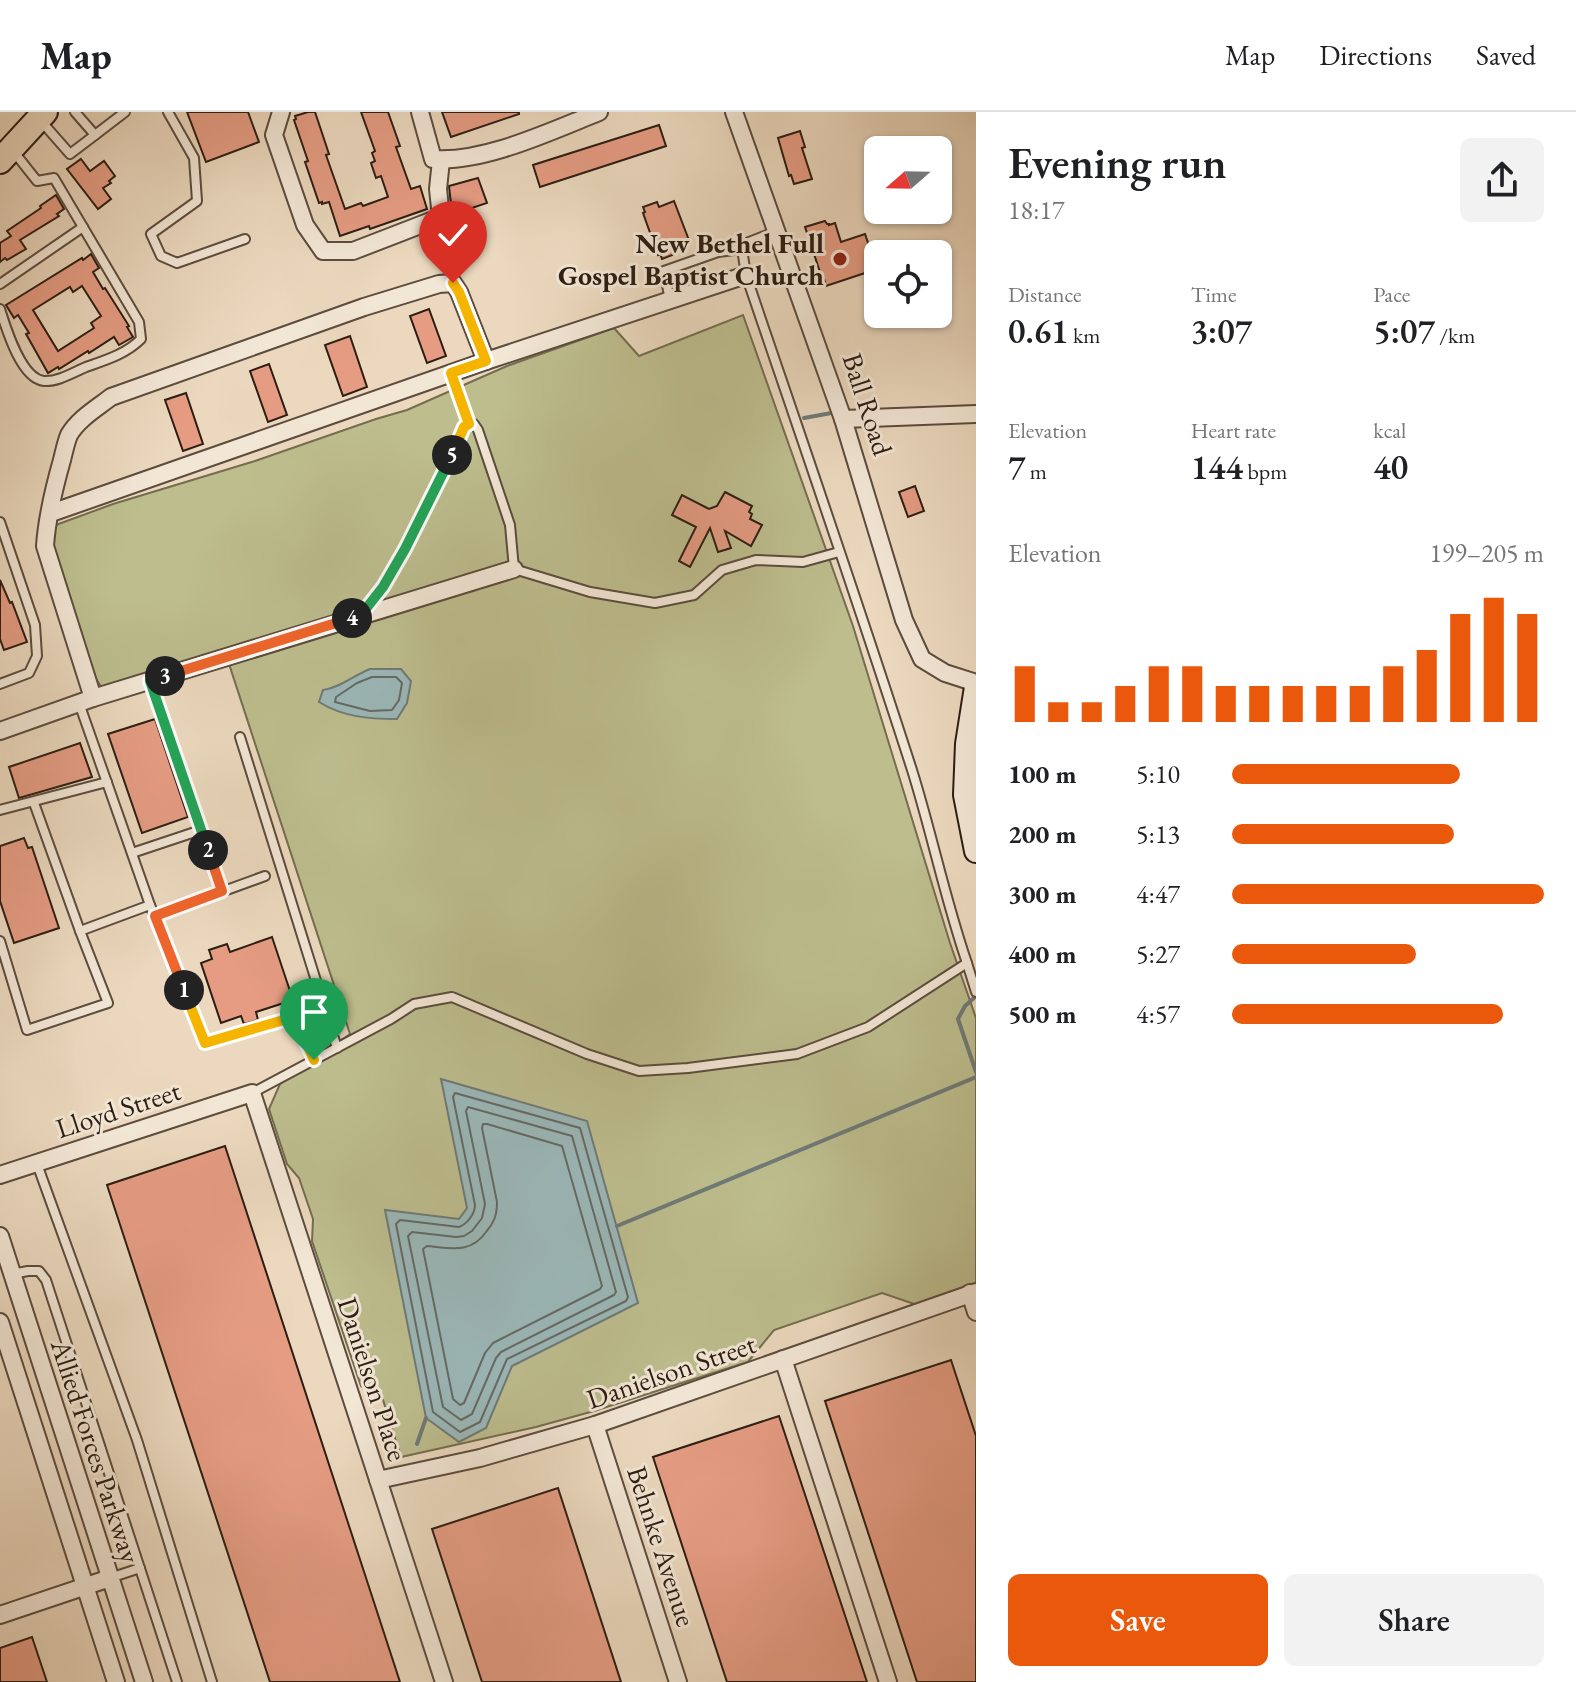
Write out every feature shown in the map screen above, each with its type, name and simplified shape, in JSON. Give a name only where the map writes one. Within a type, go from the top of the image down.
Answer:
[{"type":"main road","points":[[6,155],[42,115]]},
{"type":"main road","name":"Ball Road","points":[[976,685],[967,744],[965,795],[976,851]]},
{"type":"street","points":[[281,112],[274,135],[305,225],[323,251],[353,251],[441,217],[438,189],[441,160]]},
{"type":"street","points":[[420,112],[433,159],[441,160],[511,147],[599,112]]},
{"type":"street","name":"Ball Road","points":[[734,112],[841,413],[904,620],[922,659],[945,673],[976,685]]},
{"type":"street","points":[[51,513],[486,361],[746,275]]},
{"type":"street","points":[[86,700],[45,546],[53,492],[69,436],[86,417],[111,397],[364,307],[439,284],[453,283],[459,292],[486,361]]},
{"type":"street","points":[[841,413],[976,414]]},
{"type":"street","points":[[0,731],[86,700],[514,569]]},
{"type":"street","name":"Lloyd Street","points":[[0,1175],[252,1093]]},
{"type":"street","name":"Danielson Place","points":[[252,1093],[444,1682]]},
{"type":"street","name":"Allied Forces Parkway","points":[[0,1236],[144,1682]]},
{"type":"street","points":[[973,1292],[976,1312]]},
{"type":"street","name":"Danielson Street","points":[[378,1480],[480,1458],[595,1425],[973,1292]]},
{"type":"street","name":"Allied Forces Parkway","points":[[0,1322],[116,1682]]},
{"type":"street","points":[[783,1359],[888,1682]]},
{"type":"street","name":"Behnke Avenue","points":[[595,1425],[678,1682]]},
{"type":"street","points":[[0,1615],[110,1578]]},
{"type":"lane","points":[[75,112],[95,135]]},
{"type":"lane","points":[[42,115],[70,154],[125,112]]},
{"type":"lane","points":[[168,112],[194,158],[197,201],[151,234],[161,256],[177,263],[245,239]]},
{"type":"lane","points":[[0,309],[8,337],[30,375],[43,381],[130,351],[141,339],[139,322],[54,178],[37,181],[6,155]]},
{"type":"lane","points":[[0,284],[83,227]]},
{"type":"lane","points":[[670,300],[664,271],[718,252],[742,249],[749,242],[778,231]]},
{"type":"lane","points":[[742,249],[746,275],[926,815],[936,862],[976,991]]},
{"type":"lane","points":[[451,373],[469,424]]},
{"type":"lane","points":[[361,615],[383,587],[405,549],[464,427],[469,424],[474,424],[478,430],[510,525],[514,569],[590,592],[655,603],[694,595],[722,570],[756,560],[803,562],[839,552]]},
{"type":"lane","points":[[0,522],[35,625],[37,656],[29,673],[0,684]]},
{"type":"lane","points":[[150,681],[222,891]]},
{"type":"lane","points":[[86,700],[107,782],[150,905],[205,1043],[287,1019],[297,1022],[314,1060]]},
{"type":"lane","points":[[240,737],[337,1048]]},
{"type":"lane","points":[[0,810],[107,782]]},
{"type":"lane","points":[[0,941],[27,1030],[108,1003],[34,803]]},
{"type":"lane","points":[[132,853],[201,830]]},
{"type":"lane","points":[[155,916],[265,876]]},
{"type":"lane","points":[[80,931],[150,905]]},
{"type":"lane","points":[[252,1093],[414,1004],[452,997],[587,1054],[639,1071],[797,1054],[868,1027],[967,963]]},
{"type":"lane","points":[[37,1163],[137,1440],[212,1682]]},
{"type":"lane","points":[[12,1274],[39,1271],[46,1280],[177,1682]]},
{"type":"lane","points":[[110,1578],[140,1568]]},
{"type":"green space","points":[[743,315],[853,626],[976,1018],[976,1285],[920,1306],[882,1293],[774,1330],[748,1362],[536,1427],[401,1457],[383,1400],[361,1386],[312,1241],[313,1219],[299,1178],[287,1164],[269,1109],[280,1084],[350,1034],[229,664],[103,689],[91,672],[51,547],[53,526],[407,410],[507,366],[614,328],[639,356]]},
{"type":"water","points":[[370,669],[401,669],[411,681],[407,703],[397,719],[356,716],[319,702],[323,690]]},
{"type":"water","points":[[441,1079],[587,1121],[638,1303],[512,1366],[486,1428],[459,1442],[426,1418],[385,1210],[459,1219],[467,1208]]},
{"type":"building","points":[[187,112],[248,112],[259,142],[206,162]]},
{"type":"building","points":[[315,112],[345,209],[388,197],[381,176],[376,178],[371,163],[375,161],[372,153],[375,151],[361,112],[388,112],[411,189],[420,186],[427,209],[340,236],[329,202],[319,203],[294,120],[295,116]]},
{"type":"building","points":[[442,112],[519,112],[519,114],[451,137]]},
{"type":"building","points":[[659,125],[666,146],[540,187],[533,165]]},
{"type":"building","points":[[800,131],[812,179],[794,184],[778,138]]},
{"type":"building","points":[[81,159],[90,171],[104,161],[115,176],[103,188],[111,199],[98,209],[67,169]]},
{"type":"building","points":[[478,178],[487,203],[454,214],[449,186]]},
{"type":"building","points":[[56,195],[64,209],[57,214],[59,216],[20,240],[26,249],[0,262],[0,243],[11,236],[7,231]]},
{"type":"building","points":[[674,201],[690,243],[673,249],[675,254],[662,259],[643,207],[657,202],[659,207]]},
{"type":"building","points":[[825,221],[829,225],[835,223],[841,242],[865,234],[864,273],[826,286],[805,227]]},
{"type":"building","points":[[91,254],[99,268],[93,272],[133,337],[119,345],[114,337],[48,373],[18,315],[14,318],[6,305]],"holes":[[[82,286],[101,316],[91,323],[94,328],[58,351],[33,310],[70,287],[73,292]]]},
{"type":"building","points":[[429,309],[446,356],[427,363],[410,316]]},
{"type":"building","points":[[350,336],[367,387],[343,396],[325,345]]},
{"type":"building","points":[[269,364],[287,415],[268,422],[250,371]]},
{"type":"building","points":[[186,393],[203,444],[183,451],[165,400]]},
{"type":"building","points":[[915,486],[924,511],[908,517],[899,492]]},
{"type":"building","points":[[725,492],[752,506],[750,519],[762,525],[751,546],[725,531],[731,548],[718,552],[710,528],[690,567],[679,561],[696,527],[672,515],[682,495],[709,509],[717,506]]},
{"type":"building","points":[[0,580],[27,642],[4,650],[0,639]]},
{"type":"building","points":[[155,719],[188,817],[142,833],[108,734]]},
{"type":"building","points":[[80,743],[92,777],[19,798],[9,767]]},
{"type":"building","points":[[24,838],[28,848],[32,847],[59,928],[14,943],[0,901],[0,846]]},
{"type":"building","points":[[272,937],[293,1000],[256,1012],[258,1020],[244,1024],[241,1016],[221,1023],[201,963],[212,959],[209,950],[227,944],[230,952]]},
{"type":"building","points":[[225,1146],[400,1682],[270,1682],[107,1185]]},
{"type":"building","points":[[951,1360],[976,1436],[976,1682],[917,1682],[825,1401]]},
{"type":"building","points":[[779,1416],[867,1682],[727,1682],[653,1457]]},
{"type":"building","points":[[558,1488],[621,1682],[482,1682],[432,1529]]},
{"type":"building","points":[[32,1637],[47,1682],[0,1682],[0,1648]]},
{"type":"waterway","points":[[804,418],[837,412]]},
{"type":"waterway","points":[[976,996],[965,1006],[958,1019],[976,1072]]},
{"type":"waterway","points":[[617,1226],[976,1077]]},
{"type":"waterway","points":[[417,1444],[426,1418]]},
{"type":"place","name":"New Bethel Full Gospel Baptist Church","points":[[840,259]]},
{"type":"route","points":[[314,1060],[297,1022],[287,1019],[205,1043],[155,916],[222,891],[150,681],[361,615],[383,587],[405,549],[464,427],[469,424],[451,373],[486,361],[453,283]]}]
